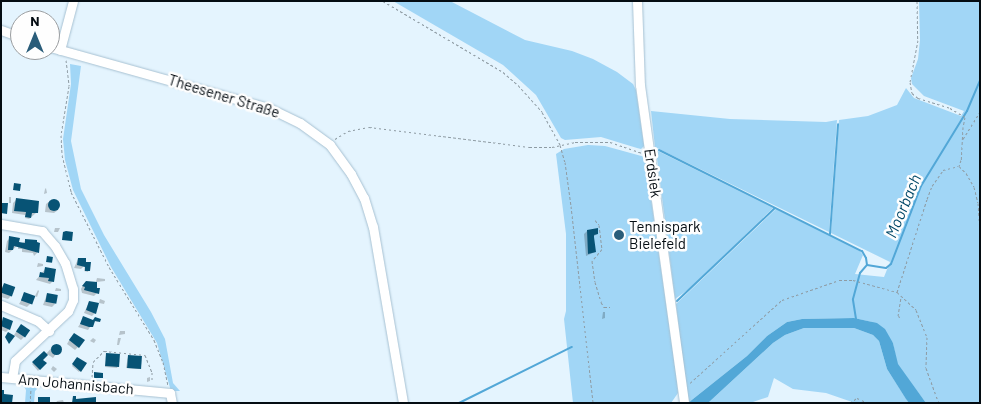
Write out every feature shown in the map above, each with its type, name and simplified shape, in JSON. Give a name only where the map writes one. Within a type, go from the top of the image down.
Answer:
[{"type":"street","points":[[60,50],[73,1]]},
{"type":"street","name":"Erdsiek","points":[[637,1],[640,85],[684,398]]},
{"type":"street","name":"Theesener Straße","points":[[60,50],[256,103],[300,122],[330,145],[351,174],[364,198],[373,227],[402,403]]},
{"type":"street","points":[[1,224],[42,231],[55,246],[65,263],[73,289],[73,300],[68,311],[15,361],[12,378]]},
{"type":"street","points":[[1,305],[38,320],[49,330]]},
{"type":"street","name":"Am Johannisbach","points":[[1,377],[170,393]]},
{"type":"street","points":[[170,393],[172,403]]},
{"type":"path","points":[[383,1],[503,72],[518,85],[542,112],[560,145],[565,162],[571,206],[593,403]]},
{"type":"path","points":[[897,292],[932,186],[943,170],[959,166],[962,160],[962,127],[965,117],[962,114],[918,98],[912,92],[910,82],[918,40],[917,1]]},
{"type":"path","points":[[60,50],[69,76],[61,135],[62,155],[71,192],[109,267],[154,340],[163,362],[170,393]]},
{"type":"path","points":[[963,140],[980,112]]},
{"type":"path","points":[[975,118],[980,119]]},
{"type":"path","points":[[330,145],[348,131],[369,127],[529,147],[593,141],[610,142],[637,152],[650,153]]},
{"type":"path","points":[[959,166],[966,173],[974,187],[978,203],[980,235]]},
{"type":"path","points":[[595,220],[599,225],[602,248],[592,261],[594,282],[604,307],[610,307]]},
{"type":"path","points":[[684,398],[782,300],[839,280],[853,280],[897,292],[911,304],[922,323],[927,337],[926,368],[939,403]]},
{"type":"path","points":[[900,317],[898,316],[901,296]]},
{"type":"path","points":[[91,385],[93,362],[104,351],[145,354],[152,372],[152,390]]},
{"type":"path","points":[[30,403],[31,380]]},
{"type":"path","points":[[850,403],[857,398],[868,403]]},
{"type":"shaded area","points":[[393,1],[450,1],[525,40],[572,51],[593,59],[617,72],[633,84],[636,90],[644,146],[641,149],[601,137],[565,140],[561,138],[536,95],[503,65]]},
{"type":"shaded area","points":[[919,1],[980,1],[980,403],[926,403],[897,364],[893,343],[872,322],[854,318],[802,319],[787,322],[767,336],[747,356],[688,403],[676,304],[776,209],[859,250],[863,255],[855,274],[884,277],[890,262],[831,233],[839,120],[868,116],[897,105],[906,88],[914,98],[961,116],[964,111],[924,96],[912,84],[911,78],[918,59],[920,40]]},
{"type":"shaded area","points":[[70,64],[81,66],[71,141],[81,189],[104,235],[151,312],[165,339],[173,383],[180,391],[171,391],[157,343],[111,267],[73,190],[65,160],[63,139],[71,84]]},
{"type":"shaded area","points":[[651,111],[730,119],[826,122],[837,120],[829,232],[655,147]]},
{"type":"shaded area","points":[[588,145],[605,146],[645,157],[677,381],[678,393],[671,403],[573,403],[564,319],[566,311],[566,234],[556,154],[564,149]]},
{"type":"shaded area","points":[[656,150],[773,208],[689,289],[675,299]]},
{"type":"shaded area","points":[[854,318],[877,323],[885,329],[893,343],[898,364],[926,403],[909,403],[887,369],[879,341],[873,335],[854,328],[804,328],[785,335],[773,343],[708,403],[688,403],[747,356],[767,336],[787,322],[802,319]]},
{"type":"shaded area","points":[[804,328],[854,328],[873,335],[879,341],[887,369],[909,403],[855,403],[826,393],[793,389],[774,378],[768,397],[750,403],[708,403],[773,343],[785,335]]},
{"type":"shaded area","points":[[23,385],[40,386],[35,391],[34,403],[25,403],[26,390]]},
{"type":"building","points":[[14,183],[21,184],[20,191],[13,190]]},
{"type":"building","points":[[16,198],[39,201],[38,213],[32,213],[31,218],[25,217],[26,212],[14,211]]},
{"type":"building","points":[[54,199],[60,205],[54,211],[48,205]]},
{"type":"building","points":[[1,203],[8,203],[7,214],[1,213]]},
{"type":"building","points":[[598,228],[598,234],[594,235],[596,252],[588,254],[587,230]]},
{"type":"building","points":[[63,232],[73,232],[72,241],[62,240]]},
{"type":"building","points":[[9,236],[20,238],[19,242],[25,243],[25,239],[37,240],[40,243],[39,253],[14,246],[13,250],[8,250]]},
{"type":"building","points":[[47,256],[53,257],[52,263],[46,262]]},
{"type":"building","points":[[78,258],[86,258],[86,262],[91,262],[90,271],[85,271],[85,267],[77,265]]},
{"type":"building","points":[[45,267],[56,269],[54,282],[48,281],[49,278],[39,277],[40,272],[44,273]]},
{"type":"building","points":[[86,281],[97,282],[97,288],[100,288],[99,294],[84,290],[85,287],[82,286]]},
{"type":"building","points":[[4,283],[15,287],[12,297],[1,293]]},
{"type":"building","points":[[24,292],[35,296],[32,305],[21,300]]},
{"type":"building","points":[[47,293],[58,295],[56,304],[45,302]]},
{"type":"building","points":[[89,301],[99,303],[96,314],[86,310]]},
{"type":"building","points":[[83,316],[93,320],[95,317],[101,319],[100,322],[95,321],[93,327],[89,327],[80,324]]},
{"type":"building","points":[[3,317],[13,321],[10,330],[1,326]]},
{"type":"building","points":[[21,324],[30,330],[25,338],[16,331]]},
{"type":"building","points":[[8,332],[15,336],[9,344],[5,337]]},
{"type":"building","points":[[74,333],[85,340],[79,348],[69,340]]},
{"type":"building","points":[[54,344],[58,344],[61,349],[60,353],[54,354],[51,351],[51,347]]},
{"type":"building","points":[[44,351],[48,355],[43,360],[47,363],[40,370],[32,362]]},
{"type":"building","points":[[106,353],[120,354],[119,367],[105,366]]},
{"type":"building","points":[[128,355],[142,356],[141,369],[127,368]]},
{"type":"building","points":[[77,357],[87,363],[81,372],[72,364]]},
{"type":"building","points":[[94,372],[103,373],[103,378],[94,378]]},
{"type":"building","points":[[1,390],[4,390],[4,394],[13,395],[12,403],[1,403]]},
{"type":"building","points":[[73,396],[76,396],[76,399],[96,397],[96,403],[72,403]]},
{"type":"building","points":[[38,397],[50,397],[50,403],[38,403]]},
{"type":"waterway","name":"Moorbach","points":[[856,319],[853,299],[860,273],[867,265],[886,268],[891,264],[921,186],[967,111],[980,81]]},
{"type":"waterway","points":[[830,234],[838,124]]},
{"type":"waterway","points":[[659,150],[862,251],[867,265]]},
{"type":"waterway","points":[[677,301],[775,208]]},
{"type":"waterway","points":[[459,403],[572,347]]},
{"type":"place","name":"Tennispark Bielefeld","points":[[619,235]]}]
